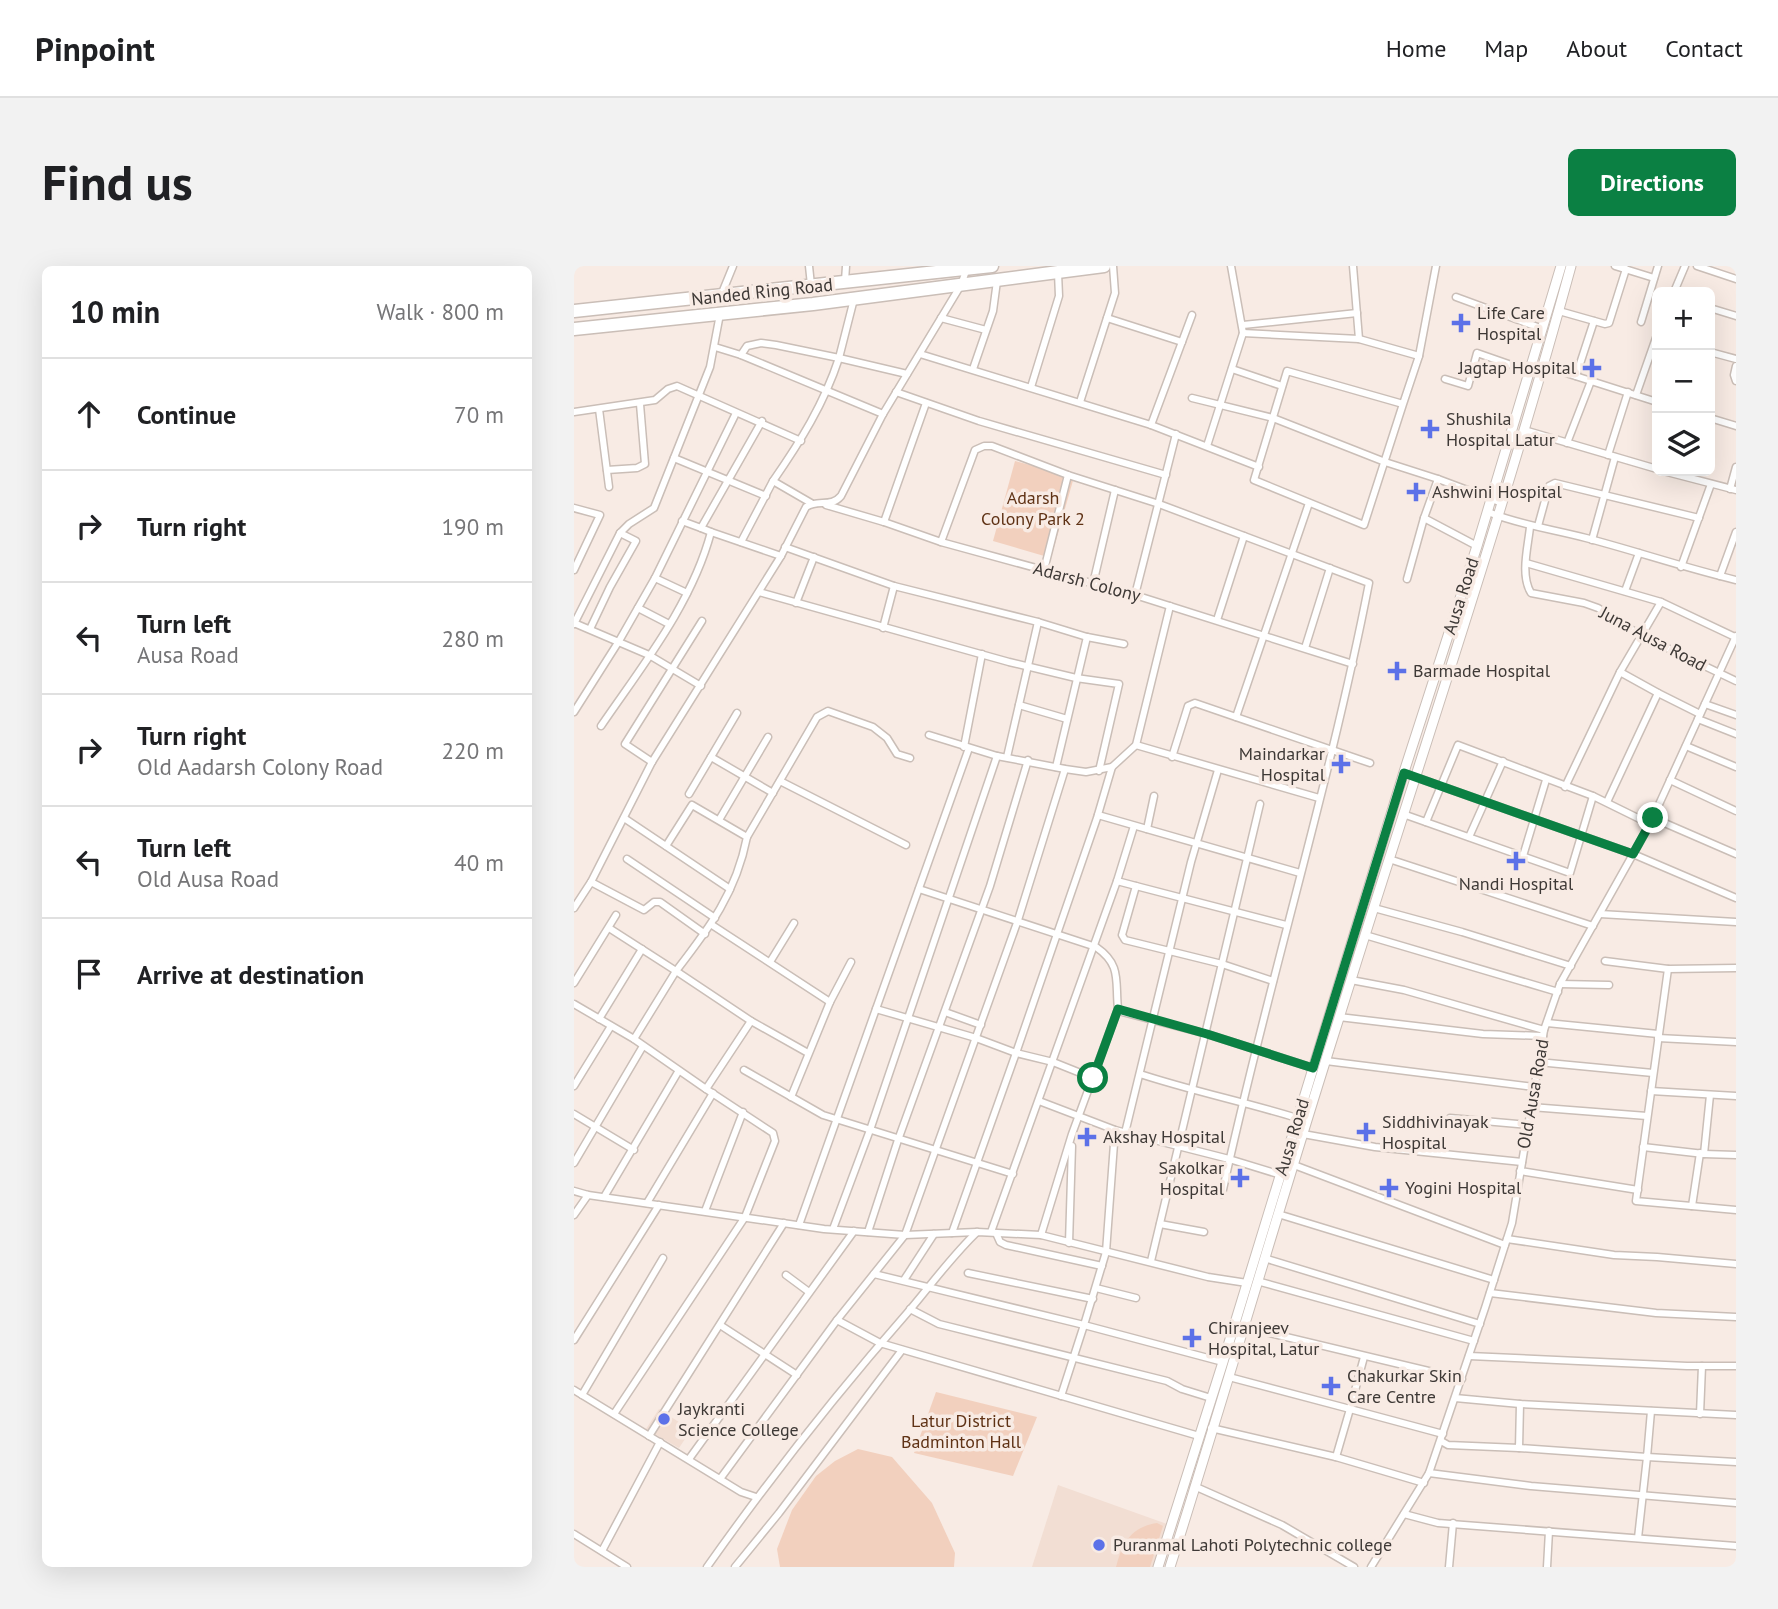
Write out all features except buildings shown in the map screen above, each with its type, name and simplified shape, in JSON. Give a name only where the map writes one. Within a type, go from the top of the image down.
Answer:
[{"type":"highway","name":"Nanded Ring Road","points":[[574,312],[845,283],[900,272],[992,266]]},
{"type":"highway","points":[[574,329],[854,299],[1104,266]]},
{"type":"main road","name":"Ausa Road","points":[[1158,1567],[1285,1177],[1297,1118],[1488,512],[1561,266]]},
{"type":"main road","points":[[1170,1567],[1244,1328],[1252,1282],[1264,1258],[1278,1214],[1285,1177],[1294,1165],[1498,516],[1544,366],[1571,266]]},
{"type":"street","points":[[721,296],[733,266]]},
{"type":"street","points":[[809,266],[811,286]]},
{"type":"street","points":[[845,283],[846,266]]},
{"type":"street","points":[[1080,402],[1115,293],[1112,266]]},
{"type":"street","points":[[1207,446],[1243,329],[1231,266]]},
{"type":"street","points":[[1353,266],[1359,339]]},
{"type":"street","points":[[1403,404],[1287,371],[1254,480],[1364,525],[1419,356],[1436,266]]},
{"type":"street","points":[[1615,266],[1654,278]]},
{"type":"street","points":[[1641,322],[1658,266]]},
{"type":"street","points":[[1676,287],[1685,266]]},
{"type":"street","points":[[1696,266],[1736,279]]},
{"type":"street","points":[[574,908],[591,882],[652,762],[781,556],[806,507],[815,503],[831,503],[841,496],[883,414],[961,285],[967,268]]},
{"type":"street","points":[[1559,311],[1608,324],[1626,269]]},
{"type":"street","points":[[1031,387],[1059,296],[1058,272]]},
{"type":"street","points":[[973,369],[993,311],[997,281]]},
{"type":"street","points":[[1456,297],[1543,329]]},
{"type":"street","points":[[741,542],[773,481],[801,440],[828,391],[854,299]]},
{"type":"street","points":[[1715,309],[1736,316]]},
{"type":"street","points":[[1243,329],[1357,313]]},
{"type":"street","points":[[701,686],[649,655],[574,623],[620,533],[654,508],[699,397],[715,347],[720,314]]},
{"type":"street","points":[[1151,425],[1192,315]]},
{"type":"street","points":[[941,318],[986,330]]},
{"type":"street","points":[[1107,318],[1182,342]]},
{"type":"street","points":[[1576,376],[1594,321]]},
{"type":"street","points":[[1243,329],[1359,339],[1419,356]]},
{"type":"street","points":[[741,355],[747,346],[761,343],[907,374]]},
{"type":"street","points":[[715,347],[741,355],[883,414]]},
{"type":"street","points":[[1636,395],[1652,349]]},
{"type":"street","points":[[1445,379],[1468,386],[1477,353],[1520,368],[1529,375]]},
{"type":"street","points":[[1715,353],[1736,359]]},
{"type":"street","points":[[920,354],[1151,425],[1259,467]]},
{"type":"street","points":[[1544,366],[1652,400]]},
{"type":"street","points":[[1736,366],[1736,381]]},
{"type":"street","points":[[1232,369],[1282,386]]},
{"type":"street","points":[[1567,443],[1591,381]]},
{"type":"street","points":[[574,412],[640,404],[659,398],[668,389],[677,386],[801,440]]},
{"type":"street","points":[[896,392],[979,421],[1166,475]]},
{"type":"street","points":[[1592,540],[1628,392]]},
{"type":"street","points":[[1192,398],[1273,418],[1502,503]]},
{"type":"street","points":[[884,522],[926,403]]},
{"type":"street","points":[[607,470],[637,468],[645,464],[640,404]]},
{"type":"street","points":[[599,409],[609,487]]},
{"type":"street","points":[[574,712],[655,578],[736,413]]},
{"type":"street","points":[[1715,420],[1736,426]]},
{"type":"street","points":[[701,528],[762,422]]},
{"type":"street","points":[[1524,430],[1652,468]]},
{"type":"street","points":[[1135,595],[1176,434]]},
{"type":"street","points":[[941,542],[975,450],[992,446],[1068,475],[1160,504],[1368,583],[1353,664],[1286,925],[1222,1195]]},
{"type":"street","points":[[674,458],[766,496]]},
{"type":"street","points":[[1682,476],[1733,490],[1736,467]]},
{"type":"street","points":[[1044,570],[1068,475]]},
{"type":"street","points":[[1407,579],[1438,479]]},
{"type":"street","name":"Adarsh Colony","points":[[773,481],[815,503],[884,522],[941,542],[1135,595],[1353,664]]},
{"type":"street","points":[[1538,526],[1551,484],[1560,483],[1699,518]]},
{"type":"street","points":[[1681,567],[1712,484]]},
{"type":"street","points":[[1093,584],[1115,490]]},
{"type":"street","points":[[1236,717],[1309,503]]},
{"type":"street","points":[[574,508],[600,515],[574,570]]},
{"type":"street","points":[[1488,512],[1530,527],[1538,526],[1736,580]]},
{"type":"street","points":[[1424,518],[1477,546]]},
{"type":"street","points":[[682,522],[781,556]]},
{"type":"street","name":"Juna Ausa Road","points":[[1530,527],[1526,563],[1527,583],[1531,593],[1598,608],[1640,635],[1736,681]]},
{"type":"street","points":[[601,726],[687,593],[706,551],[711,532]]},
{"type":"street","points":[[1720,576],[1736,532]]},
{"type":"street","points":[[590,629],[636,541],[620,533]]},
{"type":"street","points":[[1217,620],[1244,536]]},
{"type":"street","points":[[785,547],[894,586],[1087,637],[1124,643]]},
{"type":"street","points":[[1625,591],[1639,553]]},
{"type":"street","points":[[796,603],[814,557]]},
{"type":"street","points":[[1526,563],[1661,603],[1736,636]]},
{"type":"street","points":[[1305,648],[1330,568]]},
{"type":"street","points":[[655,578],[687,593]]},
{"type":"street","points":[[596,580],[610,587]]},
{"type":"street","points":[[883,628],[894,586]]},
{"type":"street","points":[[759,592],[1028,666],[1076,678],[1119,684],[1099,771]]},
{"type":"street","points":[[1565,787],[1620,672],[1661,603]]},
{"type":"street","points":[[929,735],[997,756],[1065,769],[1086,772],[1112,767],[1136,745],[1170,606]]},
{"type":"street","points":[[638,608],[669,624]]},
{"type":"street","points":[[652,762],[625,744],[702,621]]},
{"type":"street","points":[[1007,757],[1038,622]]},
{"type":"street","name":"Old Ausa Road","points":[[1371,1567],[1429,1473],[1480,1324],[1506,1242],[1544,1030],[1559,988],[1652,821],[1718,673],[1732,653],[1736,636]]},
{"type":"street","points":[[1056,767],[1087,637]]},
{"type":"street","points":[[799,1225],[919,889],[966,748],[982,654]]},
{"type":"street","points":[[1620,672],[1699,717],[1736,734]]},
{"type":"street","points":[[1607,802],[1658,693]]},
{"type":"street","points":[[1172,757],[1188,706],[1195,703],[1370,763]]},
{"type":"street","points":[[1705,704],[1736,715]]},
{"type":"street","points":[[1019,705],[1067,719]]},
{"type":"street","points":[[634,1040],[676,971],[714,922],[739,874],[747,837],[817,717],[828,712],[873,727],[887,738],[897,754],[910,758]]},
{"type":"street","points":[[689,794],[737,713]]},
{"type":"street","points":[[719,820],[768,737]]},
{"type":"street","points":[[1136,745],[1319,797]]},
{"type":"street","points":[[1426,822],[1458,745],[1736,854]]},
{"type":"street","points":[[1686,746],[1736,767]]},
{"type":"street","points":[[833,1229],[870,1130],[997,756]]},
{"type":"street","points":[[711,757],[773,793]]},
{"type":"street","points":[[868,1233],[898,1140],[982,908],[1028,760]]},
{"type":"street","points":[[1469,837],[1503,761]]},
{"type":"street","points":[[953,1233],[1058,933],[1112,767]]},
{"type":"street","points":[[720,1479],[837,1320],[905,1235],[1018,920],[1065,769]]},
{"type":"street","points":[[1125,1133],[1182,897],[1218,770]]},
{"type":"street","points":[[1404,773],[1633,854],[1736,898]]},
{"type":"street","points":[[1522,856],[1546,780]]},
{"type":"street","points":[[1671,780],[1736,811]]},
{"type":"street","points":[[780,781],[906,845]]},
{"type":"street","points":[[1147,829],[1154,796]]},
{"type":"street","points":[[1403,814],[1570,873],[1593,796]]},
{"type":"street","points":[[1151,1261],[1260,804]]},
{"type":"street","points":[[666,846],[691,806],[747,837]]},
{"type":"street","points":[[1098,815],[1300,873]]},
{"type":"street","points":[[624,818],[730,890]]},
{"type":"street","points":[[1102,1266],[1006,1245],[1000,1242],[994,1232],[1096,947],[1135,825]]},
{"type":"street","points":[[627,859],[830,1002]]},
{"type":"street","points":[[1389,859],[1593,926]]},
{"type":"street","points":[[1117,881],[1286,925]]},
{"type":"street","points":[[591,882],[644,910],[654,902],[660,902],[705,934]]},
{"type":"street","points":[[1136,886],[1122,935],[1125,940],[1222,964],[1273,981]]},
{"type":"street","points":[[919,889],[1096,947],[1109,956],[1114,964],[1118,1009],[1072,1134],[1041,1235]]},
{"type":"street","points":[[1374,908],[1571,965]]},
{"type":"street","points":[[1600,914],[1736,922]]},
{"type":"street","points":[[574,982],[616,915]]},
{"type":"street","points":[[770,962],[794,923]]},
{"type":"street","points":[[609,928],[751,1021],[808,1053]]},
{"type":"street","points":[[1365,935],[1559,988],[1609,985]]},
{"type":"street","points":[[599,1019],[642,949]]},
{"type":"street","points":[[1605,961],[1668,969],[1736,968]]},
{"type":"street","points":[[791,1097],[830,1002],[851,962]]},
{"type":"street","points":[[1668,969],[1636,1201],[1736,1210]]},
{"type":"street","points":[[1351,980],[1404,990],[1544,1030]]},
{"type":"street","points":[[575,1006],[634,1040],[678,1072],[743,1112],[773,1133],[775,1141],[746,1217],[614,1414]]},
{"type":"street","points":[[876,1009],[1053,1062],[1093,1078]]},
{"type":"street","points":[[1118,1009],[1313,1068]]},
{"type":"street","points":[[945,1012],[981,1024]]},
{"type":"street","points":[[1339,1017],[1483,1034],[1544,1030],[1736,1042]]},
{"type":"street","points":[[706,1089],[751,1021]]},
{"type":"street","points":[[574,1086],[611,1026]]},
{"type":"street","points":[[574,1163],[643,1046]]},
{"type":"street","points":[[1326,1060],[1534,1087]]},
{"type":"street","points":[[1538,1062],[1653,1073]]},
{"type":"street","points":[[744,1070],[823,1115],[1013,1174]]},
{"type":"street","points":[[604,1197],[678,1072]]},
{"type":"street","points":[[1140,1074],[1191,1091],[1243,1101],[1297,1118]]},
{"type":"street","points":[[1651,1091],[1736,1096]]},
{"type":"street","points":[[647,1203],[713,1093]]},
{"type":"street","points":[[1692,1206],[1710,1095]]},
{"type":"street","points":[[1040,1101],[1115,1130],[1229,1159],[1285,1177]]},
{"type":"street","points":[[1531,1107],[1647,1116]]},
{"type":"street","points":[[705,1211],[743,1112]]},
{"type":"street","points":[[574,1114],[634,1150]]},
{"type":"street","points":[[1450,1118],[1528,1125]]},
{"type":"street","points":[[1060,1396],[1093,1299],[1106,1251],[1115,1130]]},
{"type":"street","points":[[1069,1242],[1072,1134]]},
{"type":"street","points":[[1303,1134],[1375,1147],[1522,1162]]},
{"type":"street","points":[[1643,1147],[1736,1155]]},
{"type":"street","points":[[1294,1165],[1506,1242],[1614,1255],[1657,1256],[1736,1264]]},
{"type":"street","points":[[1520,1171],[1638,1190]]},
{"type":"street","points":[[574,1191],[868,1233],[905,1235],[994,1232],[1041,1235],[1208,1277],[1252,1282],[1474,1341]]},
{"type":"street","points":[[574,1215],[588,1195]]},
{"type":"street","points":[[574,1340],[659,1205]]},
{"type":"street","points":[[1278,1214],[1494,1280]]},
{"type":"street","points":[[649,1436],[784,1223]]},
{"type":"street","points":[[1160,1224],[1204,1232]]},
{"type":"street","points":[[689,1459],[854,1231]]},
{"type":"street","points":[[707,1567],[756,1497],[880,1343],[955,1253],[977,1232]]},
{"type":"street","points":[[904,1280],[934,1234]]},
{"type":"street","points":[[582,1395],[663,1258]]},
{"type":"street","points":[[1264,1258],[1480,1324]]},
{"type":"street","points":[[968,1273],[1093,1299]]},
{"type":"street","points":[[874,1274],[1223,1362]]},
{"type":"street","points":[[786,1275],[809,1292]]},
{"type":"street","points":[[1096,1289],[1136,1298]]},
{"type":"street","points":[[1490,1293],[1656,1313],[1736,1317]]},
{"type":"street","points":[[910,1309],[939,1324],[1167,1381],[1211,1398]]},
{"type":"street","points":[[837,1320],[880,1343],[1060,1396],[1201,1431],[1214,1429],[1336,1457],[1424,1483]]},
{"type":"street","points":[[720,1325],[797,1375]]},
{"type":"street","points":[[1244,1328],[1462,1379]]},
{"type":"street","points":[[735,1567],[902,1350]]},
{"type":"street","points":[[1469,1356],[1736,1366]]},
{"type":"street","points":[[1336,1457],[1364,1357]]},
{"type":"street","points":[[1700,1413],[1702,1366]]},
{"type":"street","points":[[1229,1377],[1350,1409],[1442,1438],[1448,1445],[1736,1462]]},
{"type":"street","points":[[574,1390],[741,1492],[756,1497]]},
{"type":"street","points":[[1455,1398],[1736,1415]]},
{"type":"street","points":[[1519,1448],[1520,1404]]},
{"type":"street","points":[[1638,1538],[1651,1411]]},
{"type":"street","points":[[601,1551],[660,1442]]},
{"type":"street","points":[[1429,1473],[1531,1486],[1736,1503]]},
{"type":"street","points":[[1185,1483],[1282,1525],[1354,1567]]},
{"type":"street","points":[[1404,1514],[1438,1523],[1736,1546]]},
{"type":"street","points":[[1449,1567],[1453,1523]]},
{"type":"street","points":[[1547,1567],[1549,1531]]},
{"type":"street","points":[[574,1534],[627,1567]]},
{"type":"shaded area","name":"Jaykranti Science College","points":[[659,1409],[691,1430],[679,1448],[646,1429]]},
{"type":"shaded area","name":"Puranmal Lahoti Polytechnic college","points":[[1058,1485],[1167,1524],[1153,1567],[1032,1567]]},
{"type":"green space","name":"Adarsh Colony Park 2","points":[[1015,461],[1074,477],[1051,558],[993,541]]},
{"type":"green space","name":"Latur District Badminton Hall","points":[[936,1392],[1037,1417],[1013,1476],[914,1453]]},
{"type":"green space","points":[[858,1449],[892,1457],[932,1503],[955,1553],[954,1567],[780,1567],[777,1549],[792,1510],[816,1476],[835,1461]]},
{"type":"green space","points":[[1157,1523],[1163,1526],[1150,1567],[1116,1567],[1121,1551],[1134,1532]]},
{"type":"place","name":"Life Care Hospital","points":[[1461,323]]},
{"type":"place","name":"Jagtap Hospital","points":[[1592,368]]},
{"type":"place","name":"Shushila Hospital Latur","points":[[1430,429]]},
{"type":"place","name":"Ashwini Hospital","points":[[1416,492]]},
{"type":"place","name":"Barmade Hospital","points":[[1397,671]]},
{"type":"place","name":"Maindarkar Hospital","points":[[1341,764]]},
{"type":"place","name":"Nandi Hospital","points":[[1516,861]]},
{"type":"place","name":"Siddhivinayak Hospital","points":[[1366,1132]]},
{"type":"place","name":"Akshay Hospital","points":[[1087,1137]]},
{"type":"place","name":"Sakolkar Hospital","points":[[1240,1178]]},
{"type":"place","name":"Yogini Hospital","points":[[1389,1188]]},
{"type":"place","name":"Chiranjeev Hospital, Latur","points":[[1192,1338]]},
{"type":"place","name":"Chakurkar Skin Care Centre","points":[[1331,1386]]},
{"type":"place","name":"Jaykranti Science College","points":[[664,1419]]},
{"type":"place","name":"Puranmal Lahoti Polytechnic college","points":[[1099,1545]]},
{"type":"route","points":[[1093,1078],[1118,1009],[1313,1068],[1404,773],[1633,854],[1653,818]]}]
